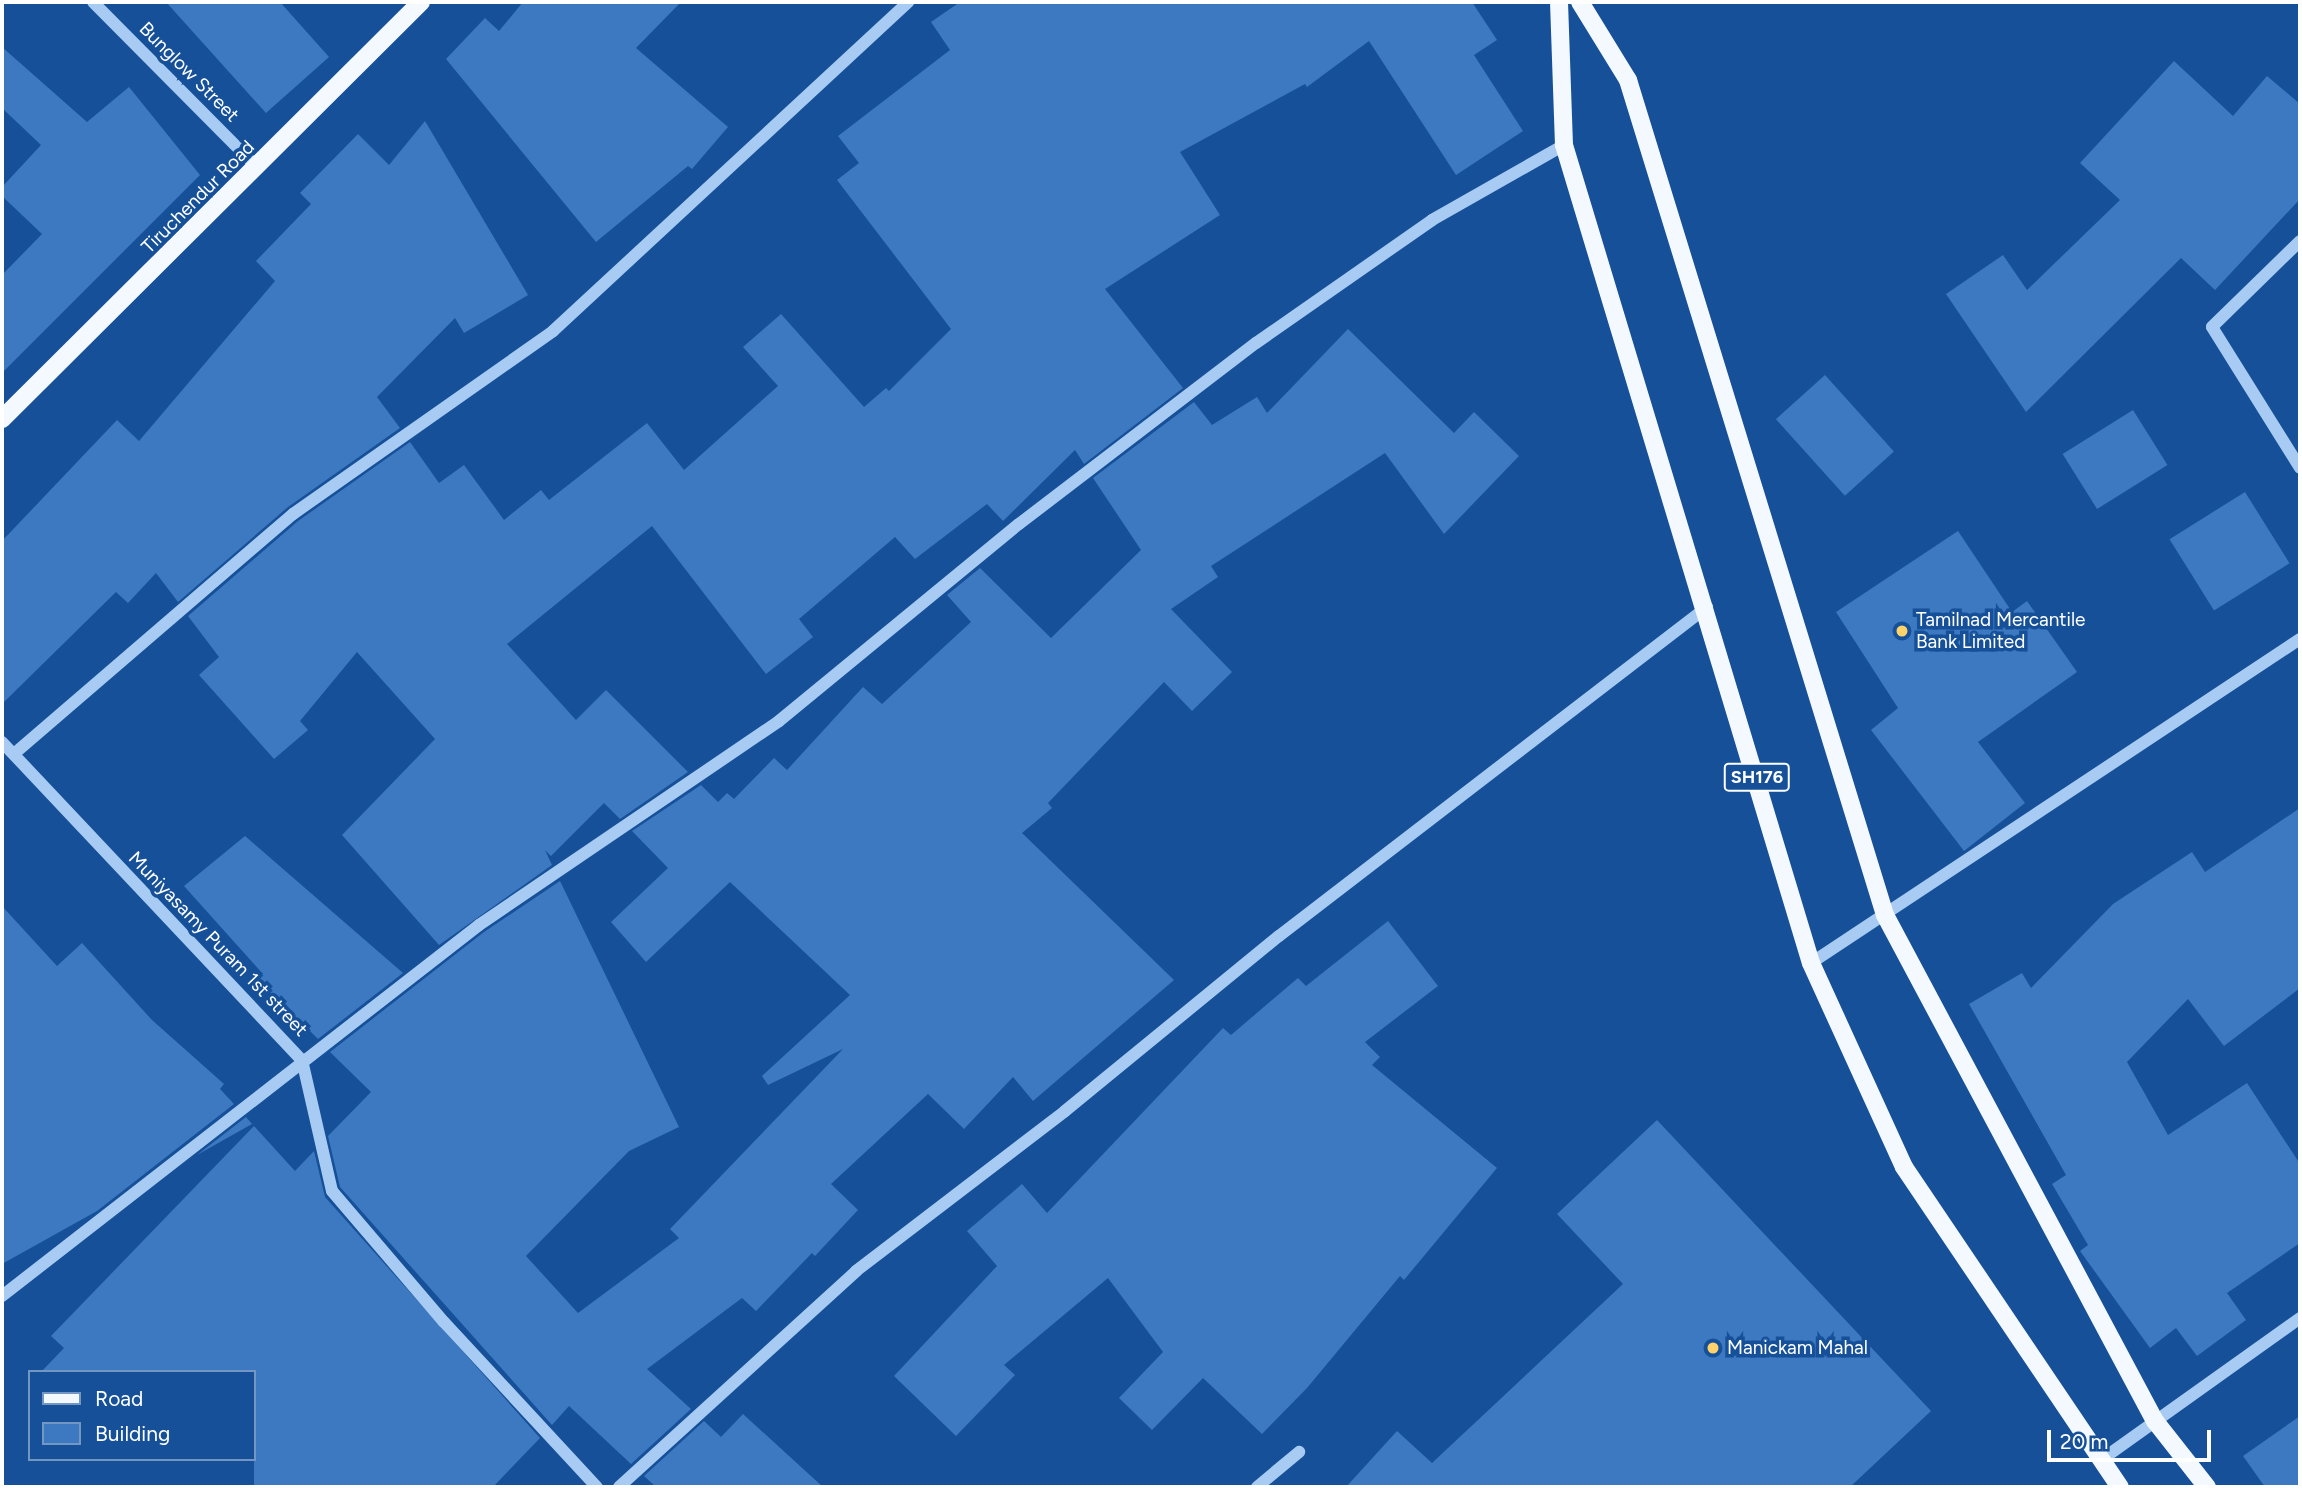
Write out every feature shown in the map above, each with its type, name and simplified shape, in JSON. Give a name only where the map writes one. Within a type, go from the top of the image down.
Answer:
[{"type":"main road","name":"Tiruchendur Road","points":[[2,419],[258,168],[421,2]]},
{"type":"main road","name":"SH176","points":[[1559,2],[1564,145],[1707,607],[1811,963],[1904,1167],[2120,1487]]},
{"type":"main road","points":[[1580,2],[1628,80],[1885,915],[2155,1421],[2207,1487]]},
{"type":"street","name":"Bunglow Street","points":[[93,2],[258,168]]},
{"type":"street","points":[[15,753],[293,514],[553,331],[908,2]]},
{"type":"street","points":[[2,1296],[302,1060],[480,925],[779,720],[1019,524],[1256,343],[1432,220],[1564,145]]},
{"type":"street","points":[[2300,241],[2212,327],[2300,468]]},
{"type":"street","points":[[619,1487],[856,1271],[1065,1111],[1279,936],[1707,607]]},
{"type":"street","points":[[1811,963],[2300,639]]},
{"type":"street","name":"Muniyasamy Puram 1st street","points":[[2,742],[302,1060],[332,1191],[444,1322],[597,1487]]},
{"type":"street","points":[[2101,1460],[2300,1318]]},
{"type":"street","points":[[1257,1487],[1299,1452]]},
{"type":"building","points":[[166,2],[280,2],[329,57],[266,113]]},
{"type":"building","points":[[523,2],[681,2],[636,48],[728,127],[692,169],[688,166],[596,242],[446,59],[485,18],[499,31]]},
{"type":"building","points":[[960,2],[1472,2],[1497,40],[1474,55],[1523,131],[1456,175],[1369,41],[1307,87],[1305,84],[1180,152],[1220,215],[1105,289],[1183,388],[1084,464],[1075,450],[1003,521],[987,504],[915,559],[895,537],[799,619],[813,637],[766,674],[652,526],[507,644],[576,720],[606,690],[688,772],[620,819],[604,803],[551,856],[545,850],[552,865],[439,945],[342,835],[435,739],[357,652],[300,721],[308,730],[274,759],[199,675],[219,657],[188,616],[298,521],[410,442],[439,483],[464,465],[504,520],[541,490],[549,500],[647,423],[684,470],[778,386],[743,347],[781,314],[864,407],[886,388],[889,391],[951,329],[837,180],[859,163],[838,136],[950,50],[931,22]]},
{"type":"building","points":[[2,47],[87,122],[129,87],[200,175],[2,373],[2,275],[42,234],[2,196],[2,187],[41,145],[2,108]]},
{"type":"building","points":[[2174,61],[2233,116],[2267,76],[2300,104],[2300,199],[2215,290],[2181,258],[2026,412],[1946,294],[2003,255],[2027,290],[2120,200],[2080,163]]},
{"type":"building","points":[[425,121],[528,295],[464,333],[455,318],[377,397],[400,428],[288,507],[178,602],[156,573],[128,603],[116,592],[2,704],[2,541],[117,420],[139,441],[275,281],[256,261],[311,204],[300,193],[358,134],[389,165]]},
{"type":"building","points":[[1348,329],[1454,433],[1474,412],[1519,456],[1444,534],[1385,453],[1211,566],[1218,577],[1171,609],[1232,672],[1192,711],[1164,682],[1048,803],[1052,808],[1022,833],[1174,980],[1033,1101],[1013,1077],[964,1129],[928,1094],[831,1184],[858,1210],[815,1256],[812,1253],[756,1311],[742,1298],[647,1369],[691,1409],[631,1464],[569,1406],[552,1425],[340,1187],[328,1136],[371,1092],[330,1052],[484,932],[560,881],[679,1127],[629,1151],[526,1256],[578,1313],[679,1238],[670,1229],[843,1049],[768,1085],[762,1076],[850,995],[730,882],[646,962],[611,922],[668,868],[632,831],[701,785],[718,802],[727,793],[734,799],[774,758],[787,770],[863,687],[882,704],[971,622],[947,595],[980,568],[1051,638],[1141,550],[1093,478],[1194,402],[1212,425],[1257,397],[1267,413]]},
{"type":"building","points":[[1825,375],[1894,452],[1845,496],[1776,419]]},
{"type":"building","points":[[2133,410],[2167,465],[2097,509],[2063,454]]},
{"type":"building","points":[[2245,492],[2290,563],[2214,610],[2170,539]]},
{"type":"building","points":[[1958,531],[2012,612],[2027,601],[2077,672],[1978,742],[2025,803],[1964,851],[1871,730],[1898,708],[1836,612]]},
{"type":"building","points":[[2300,808],[2300,988],[2224,1046],[2188,999],[2127,1062],[2168,1135],[2247,1083],[2300,1164],[2300,1243],[2227,1293],[2246,1320],[2197,1356],[2176,1328],[2150,1348],[2080,1251],[2088,1245],[2052,1184],[2066,1175],[1969,1004],[2022,973],[2031,988],[2113,904],[2192,852],[2205,872]]},
{"type":"building","points":[[245,836],[403,973],[318,1039],[309,1030],[303,1035],[257,977],[262,973],[184,886]]},
{"type":"building","points":[[2,906],[57,966],[82,943],[152,1020],[224,1084],[220,1089],[234,1104],[97,1211],[2,1264]]},
{"type":"building","points":[[1388,921],[1438,986],[1365,1042],[1380,1057],[1372,1065],[1497,1168],[1404,1280],[1400,1276],[1307,1388],[1262,1434],[1203,1378],[1152,1430],[1119,1398],[1163,1352],[1108,1278],[1004,1365],[1015,1375],[956,1436],[894,1376],[997,1266],[967,1231],[1022,1184],[1047,1213],[1223,1028],[1231,1035],[1298,978],[1306,986]]},
{"type":"building","points":[[246,1117],[252,1124],[197,1155]]},
{"type":"building","name":"Manickam Mahal","points":[[1657,1120],[1931,1411],[1850,1487],[1346,1487],[1397,1431],[1432,1463],[1623,1284],[1557,1214]]},
{"type":"building","points":[[254,1126],[295,1171],[314,1151],[325,1197],[540,1438],[493,1487],[254,1487],[256,1370],[43,1370],[64,1348],[51,1336]]},
{"type":"building","points":[[743,1414],[823,1487],[656,1487],[644,1476],[704,1421],[721,1437]]},
{"type":"building","points":[[2300,1416],[2300,1487],[2265,1487],[2243,1456]]},
{"type":"place","name":"Tamilnad Mercantile Bank Limited","points":[[1902,631]]},
{"type":"place","name":"Manickam Mahal","points":[[1713,1348]]}]
